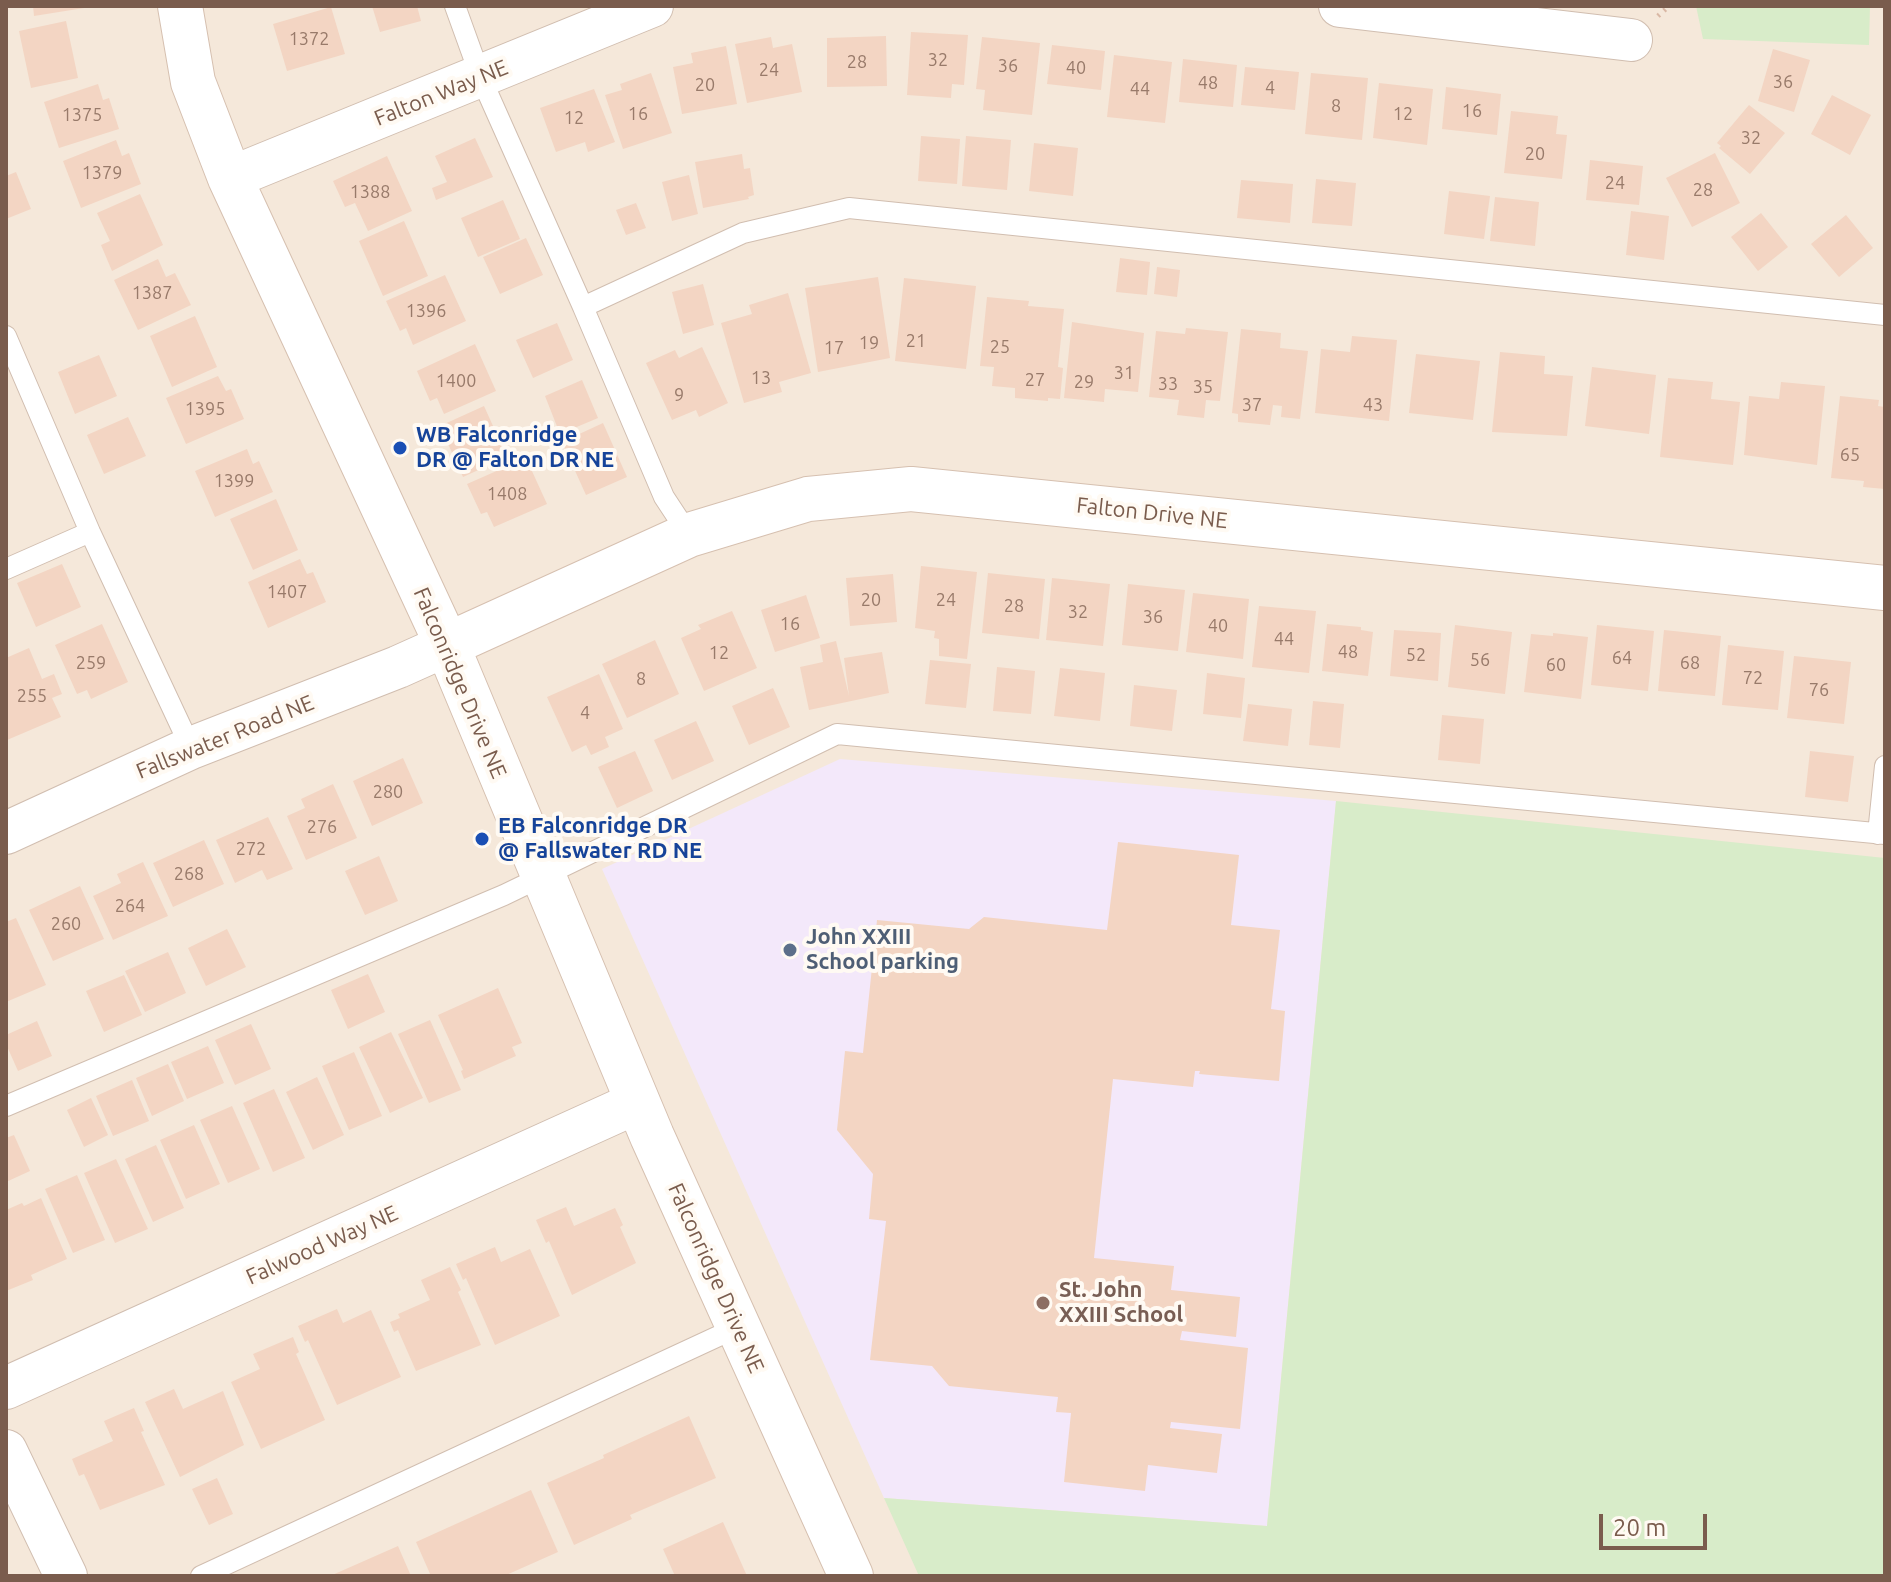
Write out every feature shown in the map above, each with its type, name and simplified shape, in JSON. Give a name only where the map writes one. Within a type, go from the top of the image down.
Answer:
[{"type":"street","name":"Falconridge Drive NE","points":[[180,6],[193,82],[230,178],[447,645],[638,1102],[851,1576]]},
{"type":"street","name":"Falton Way NE","points":[[230,178],[652,6]]},
{"type":"street","points":[[1340,6],[1631,40]]},
{"type":"street","name":"Falton Drive NE","points":[[447,645],[689,535],[808,499],[911,489],[1885,588]]},
{"type":"street","name":"Fallswater Road NE","points":[[6,833],[191,748],[447,645]]},
{"type":"street","name":"Falwood Way NE","points":[[6,1388],[638,1102]]},
{"type":"street","points":[[6,1451],[66,1576]]},
{"type":"lane","points":[[455,6],[481,78],[664,497],[689,535]]},
{"type":"lane","points":[[583,307],[743,233],[849,208],[1885,315]]},
{"type":"lane","points":[[6,336],[90,532],[191,748]]},
{"type":"lane","points":[[6,569],[90,532]]},
{"type":"lane","points":[[6,1106],[542,877],[837,734],[1882,834],[1885,766]]},
{"type":"lane","points":[[201,1576],[738,1327]]},
{"type":"shaded area","points":[[6,6],[1885,6],[1885,1576],[6,1576]]},
{"type":"shaded area","name":"St. John XXIII School","points":[[840,759],[1336,801],[1267,1526],[884,1498],[602,869]]},
{"type":"green space","points":[[1696,6],[1870,6],[1869,45],[1703,39]]},
{"type":"green space","points":[[1336,801],[1885,858],[1885,1576],[919,1576],[884,1498],[1267,1526]]},
{"type":"building","points":[[33,6],[84,6],[84,8],[34,16]]},
{"type":"building","points":[[372,6],[417,6],[421,21],[380,32]]},
{"type":"building","points":[[331,7],[345,54],[287,71],[273,24]]},
{"type":"building","points":[[66,21],[78,78],[31,88],[19,31]]},
{"type":"building","points":[[911,32],[968,35],[964,85],[952,84],[951,98],[907,95]]},
{"type":"building","points":[[886,36],[887,86],[827,87],[827,38]]},
{"type":"building","points":[[771,37],[773,48],[792,44],[802,92],[747,103],[735,44]]},
{"type":"building","points":[[982,37],[1040,43],[1032,115],[983,110],[985,90],[976,89]]},
{"type":"building","points":[[1052,45],[1105,51],[1101,90],[1047,84]]},
{"type":"building","points":[[726,46],[737,104],[682,114],[673,67],[693,63],[691,53]]},
{"type":"building","points":[[1773,49],[1810,60],[1794,112],[1758,101]]},
{"type":"building","points":[[1114,55],[1172,62],[1165,123],[1107,117]]},
{"type":"building","points":[[1183,59],[1237,65],[1233,107],[1179,102]]},
{"type":"building","points":[[1245,67],[1299,72],[1295,110],[1241,105]]},
{"type":"building","points":[[651,73],[672,133],[623,149],[605,95],[622,90],[620,84]]},
{"type":"building","points":[[1311,73],[1368,78],[1362,140],[1305,134]]},
{"type":"building","points":[[1379,83],[1433,89],[1427,145],[1373,138]]},
{"type":"building","points":[[98,84],[103,100],[109,98],[119,129],[59,148],[44,102]]},
{"type":"building","points":[[1446,87],[1501,94],[1497,135],[1442,129]]},
{"type":"building","points":[[594,89],[615,142],[588,152],[585,142],[556,152],[540,108]]},
{"type":"building","points":[[1832,95],[1871,115],[1850,155],[1811,134]]},
{"type":"building","points":[[1749,105],[1785,133],[1750,174],[1717,143]]},
{"type":"building","points":[[1511,111],[1558,116],[1556,134],[1567,135],[1562,179],[1504,173]]},
{"type":"building","points":[[921,136],[960,139],[957,184],[918,181]]},
{"type":"building","points":[[966,136],[1011,140],[1007,190],[962,186]]},
{"type":"building","points":[[475,138],[493,177],[436,200],[432,188],[447,182],[435,156]]},
{"type":"building","points":[[116,140],[122,156],[129,153],[141,184],[81,208],[63,161]]},
{"type":"building","points":[[1034,143],[1078,148],[1073,196],[1029,191]]},
{"type":"building","points":[[1715,153],[1740,203],[1692,227],[1666,178]]},
{"type":"building","points":[[742,154],[744,169],[750,168],[754,195],[749,199],[703,208],[695,162]]},
{"type":"building","points":[[387,156],[412,211],[368,231],[355,203],[345,207],[333,181]]},
{"type":"building","points":[[1590,160],[1643,166],[1639,205],[1586,200]]},
{"type":"building","points":[[16,172],[31,209],[6,219],[6,176]]},
{"type":"building","points":[[689,175],[698,214],[672,221],[662,182]]},
{"type":"building","points":[[1316,179],[1356,183],[1352,226],[1312,223]]},
{"type":"building","points":[[1241,180],[1293,184],[1290,223],[1237,218]]},
{"type":"building","points":[[1449,191],[1490,196],[1484,239],[1444,234]]},
{"type":"building","points":[[140,194],[163,245],[112,271],[101,245],[110,241],[97,213]]},
{"type":"building","points":[[1495,197],[1539,202],[1535,246],[1490,241]]},
{"type":"building","points":[[503,200],[520,239],[478,257],[461,218]]},
{"type":"building","points":[[636,203],[646,228],[626,235],[616,210]]},
{"type":"building","points":[[1631,211],[1669,216],[1664,260],[1626,255]]},
{"type":"building","points":[[1761,213],[1788,247],[1758,271],[1731,237]]},
{"type":"building","points":[[1846,215],[1873,248],[1839,277],[1811,244]]},
{"type":"building","points":[[404,221],[428,276],[383,296],[359,241]]},
{"type":"building","points":[[526,238],[543,275],[500,294],[483,257]]},
{"type":"building","points":[[1120,258],[1150,262],[1147,295],[1116,292]]},
{"type":"building","points":[[158,259],[166,277],[175,273],[191,305],[138,330],[114,280]]},
{"type":"building","points":[[1157,267],[1180,270],[1177,297],[1154,294]]},
{"type":"building","points":[[445,275],[466,321],[413,345],[406,328],[400,331],[386,301]]},
{"type":"building","points":[[878,277],[890,358],[818,372],[805,288]]},
{"type":"building","points":[[904,278],[976,286],[966,369],[895,361]]},
{"type":"building","points":[[703,284],[714,325],[683,334],[672,292]]},
{"type":"building","points":[[788,293],[811,373],[779,382],[782,392],[744,403],[721,323],[752,314],[749,305]]},
{"type":"building","points":[[987,297],[1029,301],[1028,306],[1064,309],[1058,367],[1063,368],[1060,399],[1015,398],[1015,388],[992,386],[994,367],[980,366]]},
{"type":"building","points":[[195,316],[217,367],[172,387],[150,336]]},
{"type":"building","points":[[1072,322],[1144,333],[1138,392],[1105,389],[1104,402],[1064,398]]},
{"type":"building","points":[[557,323],[573,360],[533,378],[516,340]]},
{"type":"building","points":[[1186,328],[1228,332],[1220,401],[1206,400],[1204,418],[1177,415],[1179,400],[1149,397],[1156,331],[1185,334]]},
{"type":"building","points":[[1241,329],[1281,333],[1280,348],[1308,351],[1300,419],[1281,417],[1282,406],[1273,405],[1270,425],[1238,422],[1238,414],[1232,413]]},
{"type":"building","points":[[1352,336],[1397,340],[1389,421],[1315,413],[1321,349],[1350,352]]},
{"type":"building","points":[[475,344],[496,391],[444,414],[437,398],[430,401],[417,371]]},
{"type":"building","points":[[702,347],[728,403],[699,417],[696,410],[672,420],[646,363],[675,350],[679,358]]},
{"type":"building","points":[[1500,352],[1545,356],[1544,374],[1573,376],[1567,436],[1492,432]]},
{"type":"building","points":[[1416,354],[1480,361],[1473,420],[1409,413]]},
{"type":"building","points":[[99,355],[117,396],[75,414],[58,372]]},
{"type":"building","points":[[1592,367],[1656,375],[1649,434],[1585,426]]},
{"type":"building","points":[[218,376],[226,391],[231,389],[244,419],[186,444],[166,398]]},
{"type":"building","points":[[1668,378],[1713,382],[1711,399],[1740,402],[1733,465],[1660,457]]},
{"type":"building","points":[[582,380],[598,418],[560,434],[545,396]]},
{"type":"building","points":[[1781,382],[1825,386],[1817,465],[1744,455],[1749,396],[1779,399]]},
{"type":"building","points":[[1840,396],[1879,400],[1878,406],[1885,407],[1885,489],[1863,487],[1864,481],[1831,478]]},
{"type":"building","points":[[484,406],[507,457],[463,477],[440,426]]},
{"type":"building","points":[[128,417],[146,456],[104,474],[87,435]]},
{"type":"building","points":[[603,423],[627,477],[586,495],[562,442]]},
{"type":"building","points":[[247,449],[253,464],[259,461],[273,492],[215,517],[195,471]]},
{"type":"building","points":[[526,458],[547,504],[494,527],[487,512],[481,514],[467,484]]},
{"type":"building","points":[[276,499],[298,550],[253,570],[230,519]]},
{"type":"building","points":[[300,559],[307,574],[313,572],[326,602],[268,628],[248,582]]},
{"type":"building","points":[[62,564],[81,607],[36,627],[17,583]]},
{"type":"building","points":[[921,566],[977,572],[967,659],[939,656],[939,639],[934,638],[935,631],[915,628]]},
{"type":"building","points":[[988,573],[1045,579],[1039,639],[982,633]]},
{"type":"building","points":[[893,574],[897,622],[850,626],[846,578]]},
{"type":"building","points":[[1052,578],[1110,584],[1103,646],[1046,640]]},
{"type":"building","points":[[1128,584],[1185,590],[1178,651],[1122,645]]},
{"type":"building","points":[[1193,593],[1249,599],[1243,659],[1186,652]]},
{"type":"building","points":[[806,595],[820,638],[775,652],[761,610]]},
{"type":"building","points":[[1259,606],[1316,611],[1309,673],[1252,667]]},
{"type":"building","points":[[732,611],[757,668],[704,691],[681,638],[701,629],[698,625]]},
{"type":"building","points":[[102,624],[128,682],[91,699],[87,690],[77,694],[55,645]]},
{"type":"building","points":[[1327,624],[1361,627],[1361,630],[1373,632],[1368,676],[1322,671]]},
{"type":"building","points":[[1455,625],[1512,632],[1505,694],[1448,687]]},
{"type":"building","points":[[1597,625],[1654,631],[1648,691],[1591,685]]},
{"type":"building","points":[[1394,630],[1441,633],[1438,681],[1390,676]]},
{"type":"building","points":[[1664,630],[1721,636],[1715,696],[1658,691]]},
{"type":"building","points":[[1553,633],[1588,637],[1581,699],[1524,692],[1531,634],[1553,636]]},
{"type":"building","points":[[655,640],[679,694],[627,718],[602,664]]},
{"type":"building","points":[[836,641],[849,696],[844,658],[882,652],[889,693],[809,710],[800,667],[823,662],[820,645]]},
{"type":"building","points":[[1728,645],[1784,651],[1778,710],[1722,705]]},
{"type":"building","points":[[29,648],[42,679],[54,674],[62,694],[52,698],[61,717],[7,740],[6,658]]},
{"type":"building","points":[[1794,656],[1851,662],[1844,724],[1787,718]]},
{"type":"building","points":[[930,660],[971,664],[966,708],[925,704]]},
{"type":"building","points":[[997,667],[1035,671],[1031,714],[993,711]]},
{"type":"building","points":[[1060,668],[1105,673],[1100,721],[1054,716]]},
{"type":"building","points":[[1207,673],[1245,678],[1241,718],[1203,714]]},
{"type":"building","points":[[599,674],[623,729],[605,737],[609,747],[591,755],[586,745],[572,752],[547,697]]},
{"type":"building","points":[[1134,685],[1177,690],[1172,731],[1130,726]]},
{"type":"building","points":[[773,688],[790,727],[749,745],[732,706]]},
{"type":"building","points":[[1313,701],[1344,704],[1340,748],[1309,745]]},
{"type":"building","points":[[1248,704],[1292,709],[1288,746],[1243,741]]},
{"type":"building","points":[[1442,715],[1484,719],[1480,764],[1438,760]]},
{"type":"building","points":[[696,721],[714,761],[672,780],[654,740]]},
{"type":"building","points":[[635,751],[653,791],[617,808],[598,767]]},
{"type":"building","points":[[1810,751],[1854,756],[1848,802],[1805,797]]},
{"type":"building","points":[[403,758],[423,803],[372,826],[353,781]]},
{"type":"building","points":[[333,784],[357,838],[306,860],[287,816],[305,808],[301,799]]},
{"type":"building","points":[[268,817],[293,869],[267,880],[262,870],[235,883],[216,840]]},
{"type":"building","points":[[204,840],[224,884],[173,907],[153,863]]},
{"type":"building","points":[[1118,842],[1239,855],[1231,925],[1280,930],[1271,1009],[1285,1011],[1279,1081],[1199,1074],[1200,1071],[1195,1071],[1193,1087],[1113,1079],[1094,1258],[1174,1266],[1171,1290],[1240,1297],[1236,1337],[1182,1331],[1180,1340],[1248,1348],[1240,1429],[1171,1422],[1170,1428],[1222,1434],[1217,1473],[1148,1465],[1145,1491],[1064,1482],[1071,1413],[1056,1412],[1058,1397],[949,1386],[932,1366],[870,1360],[886,1221],[869,1219],[873,1174],[837,1130],[845,1051],[863,1053],[877,920],[969,929],[984,917],[1107,930]]},
{"type":"building","points":[[379,856],[398,901],[365,915],[345,871]]},
{"type":"building","points":[[143,862],[168,916],[113,940],[93,896],[121,883],[117,874]]},
{"type":"building","points":[[80,886],[104,939],[53,961],[29,910]]},
{"type":"building","points":[[16,918],[46,985],[6,1002],[6,922]]},
{"type":"building","points":[[227,929],[246,967],[206,986],[188,948]]},
{"type":"building","points":[[168,952],[186,993],[145,1012],[125,971]]},
{"type":"building","points":[[368,974],[385,1012],[348,1029],[331,990]]},
{"type":"building","points":[[124,975],[142,1015],[104,1032],[86,991]]},
{"type":"building","points":[[498,988],[522,1043],[512,1047],[516,1056],[464,1079],[463,1070],[438,1015]]},
{"type":"building","points":[[430,1020],[461,1090],[429,1103],[398,1034]]},
{"type":"building","points":[[37,1021],[52,1056],[18,1071],[6,1044],[6,1035]]},
{"type":"building","points":[[251,1024],[271,1069],[235,1085],[215,1040]]},
{"type":"building","points":[[391,1032],[423,1098],[390,1113],[359,1047]]},
{"type":"building","points":[[208,1046],[224,1083],[187,1099],[171,1062]]},
{"type":"building","points":[[354,1052],[382,1116],[349,1130],[322,1066]]},
{"type":"building","points":[[168,1064],[184,1101],[152,1116],[136,1078]]},
{"type":"building","points":[[317,1077],[344,1135],[313,1150],[286,1092]]},
{"type":"building","points":[[132,1080],[149,1121],[113,1136],[96,1096]]},
{"type":"building","points":[[274,1089],[305,1158],[273,1172],[243,1103]]},
{"type":"building","points":[[91,1098],[108,1135],[84,1147],[67,1110]]},
{"type":"building","points":[[232,1106],[260,1169],[228,1183],[200,1120]]},
{"type":"building","points":[[194,1125],[220,1184],[186,1199],[160,1140]]},
{"type":"building","points":[[14,1135],[30,1171],[6,1182],[6,1138]]},
{"type":"building","points":[[156,1145],[184,1208],[153,1222],[125,1159]]},
{"type":"building","points":[[116,1159],[148,1229],[115,1243],[84,1173]]},
{"type":"building","points":[[77,1175],[105,1240],[73,1253],[45,1189]]},
{"type":"building","points":[[41,1198],[67,1259],[31,1275],[33,1280],[6,1291],[6,1210]]},
{"type":"building","points":[[566,1207],[574,1226],[615,1208],[636,1263],[572,1295],[549,1241],[546,1243],[536,1220]]},
{"type":"building","points":[[495,1247],[501,1262],[530,1249],[560,1316],[495,1345],[466,1278],[463,1280],[456,1264]]},
{"type":"building","points":[[450,1267],[481,1345],[416,1371],[398,1330],[394,1332],[390,1322],[400,1318],[398,1314],[430,1300],[421,1280]]},
{"type":"building","points":[[337,1309],[343,1323],[371,1310],[401,1377],[337,1405],[308,1340],[305,1342],[298,1326]]},
{"type":"building","points":[[293,1337],[299,1352],[296,1354],[325,1420],[261,1449],[231,1382],[260,1369],[253,1354]]},
{"type":"building","points":[[174,1389],[183,1409],[223,1391],[244,1445],[180,1477],[145,1402]]},
{"type":"building","points":[[134,1408],[144,1431],[141,1432],[165,1485],[100,1510],[84,1474],[79,1476],[72,1459],[113,1441],[104,1421]]},
{"type":"building","points":[[689,1416],[716,1478],[630,1515],[632,1519],[574,1545],[547,1483]]},
{"type":"building","points":[[217,1478],[233,1514],[209,1525],[192,1489]]},
{"type":"building","points":[[531,1490],[558,1552],[504,1576],[431,1576],[416,1542]]},
{"type":"building","points":[[723,1522],[747,1576],[675,1576],[663,1549]]},
{"type":"building","points":[[398,1546],[411,1576],[330,1576]]},
{"type":"place","name":"WB Falconridge DR @ Falton DR NE","points":[[400,448]]},
{"type":"place","name":"EB Falconridge DR @ Fallswater RD NE","points":[[482,839]]},
{"type":"place","name":"John XXIII School parking","points":[[790,950]]},
{"type":"place","name":"St. John XXIII School","points":[[1043,1303]]}]
